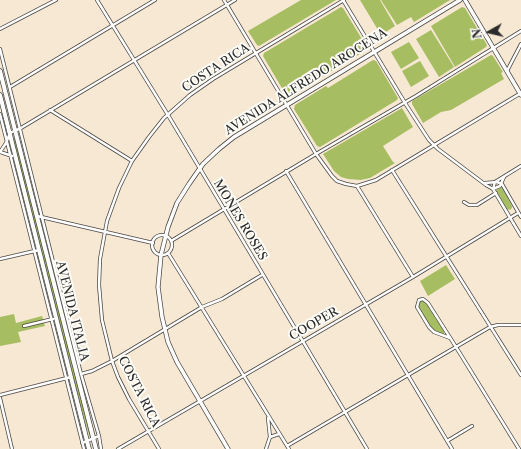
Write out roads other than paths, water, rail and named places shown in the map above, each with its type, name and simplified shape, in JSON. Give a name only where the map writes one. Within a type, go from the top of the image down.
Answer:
[{"type":"main road","name":"AVENIDA ITALIA","points":[[0,70],[96,449]]},
{"type":"main road","name":"AVENIDA ITALIA","points":[[0,95],[17,160],[21,188],[69,377],[82,418],[88,449]]},
{"type":"street","points":[[0,29],[56,0]]},
{"type":"street","name":"MONES ROSES","points":[[97,0],[168,115],[367,449]]},
{"type":"street","points":[[10,87],[155,0]]},
{"type":"street","points":[[224,0],[328,172],[337,181],[356,186],[368,184],[521,94],[465,0]]},
{"type":"street","points":[[17,160],[0,152],[10,133],[21,128],[235,0]]},
{"type":"street","points":[[343,0],[429,140],[493,189],[521,236]]},
{"type":"street","name":"COSTA RICA","points":[[159,449],[129,399],[112,361],[102,320],[99,293],[100,266],[104,231],[114,199],[132,161],[149,137],[168,115],[196,91],[213,79],[257,54],[343,0]]},
{"type":"street","name":"AVENIDA ALFREDO AROCENA","points":[[228,449],[173,354],[164,329],[158,287],[161,255],[165,236],[177,203],[188,184],[200,169],[218,149],[234,137],[460,0]]},
{"type":"street","points":[[171,240],[286,171],[405,103],[521,31]]},
{"type":"street","points":[[507,71],[521,44]]},
{"type":"street","name":"AVENIDA ITALIA","points":[[0,49],[36,188],[81,374],[99,436],[101,449]]},
{"type":"street","points":[[50,110],[132,161]]},
{"type":"street","name":"AVENIDA ITALIA","points":[[0,114],[21,188]]},
{"type":"street","points":[[493,189],[495,182],[521,166]]},
{"type":"street","points":[[392,170],[521,375]]},
{"type":"street","points":[[286,171],[452,449]]},
{"type":"street","points":[[493,189],[502,184],[504,176]]},
{"type":"street","points":[[484,183],[495,182],[502,184],[521,217]]},
{"type":"street","points":[[356,186],[413,277]]},
{"type":"street","points":[[30,189],[36,188]]},
{"type":"street","points":[[464,202],[469,205],[477,204],[485,201],[496,193]]},
{"type":"street","name":"COOPER","points":[[118,449],[413,277],[518,212]]},
{"type":"street","points":[[37,216],[153,243]]},
{"type":"street","points":[[165,236],[171,240],[172,247],[168,253],[161,255],[154,251],[153,243],[156,237],[165,236]]},
{"type":"street","points":[[0,259],[37,251]]},
{"type":"street","points":[[168,253],[288,448],[345,412],[490,327],[521,325]]},
{"type":"street","points":[[81,374],[92,371],[112,361],[202,306],[222,298],[262,275]]},
{"type":"street","points":[[450,338],[434,332],[428,327],[417,307],[419,300],[426,300],[456,347],[519,449]]},
{"type":"street","points":[[24,326],[54,319]]},
{"type":"street","points":[[0,395],[69,377]]},
{"type":"street","name":"AVENIDA ITALIA","points":[[69,377],[82,443],[88,449]]},
{"type":"street","points":[[0,398],[12,449]]},
{"type":"street","points":[[266,449],[270,437],[270,423],[268,416]]},
{"type":"street","points":[[77,420],[82,418]]},
{"type":"street","points":[[447,441],[472,426]]},
{"type":"street","points":[[79,430],[84,428]]},
{"type":"street","points":[[270,437],[279,434]]},
{"type":"street","points":[[82,443],[99,436]]}]
